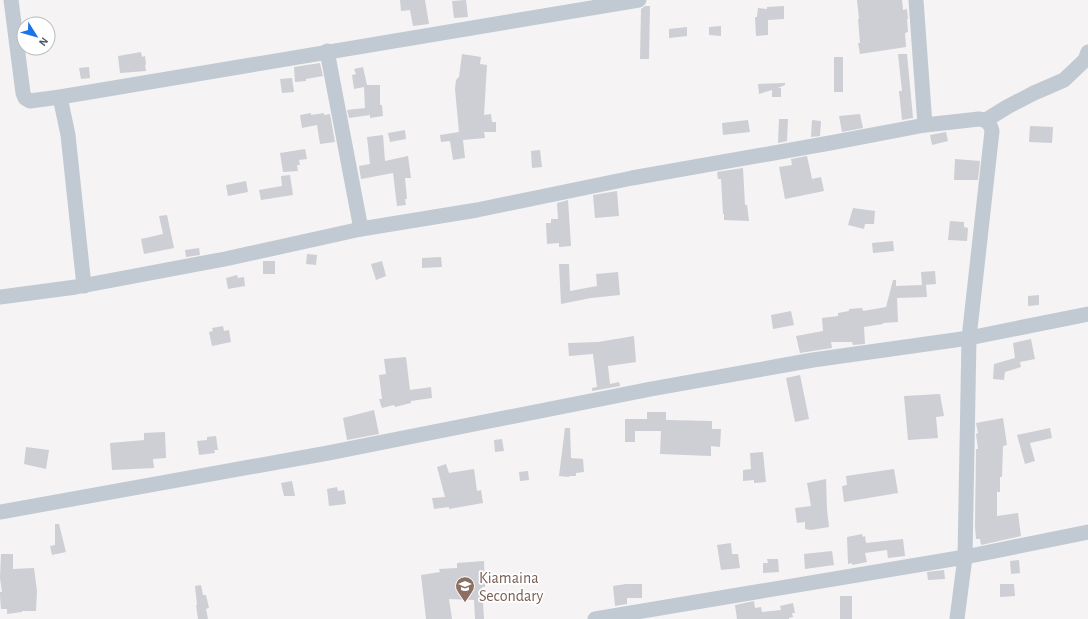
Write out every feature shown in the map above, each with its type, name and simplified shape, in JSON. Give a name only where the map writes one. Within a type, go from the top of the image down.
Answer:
[{"type":"street","points":[[11,0],[23,94],[25,98],[30,101],[639,0]]},
{"type":"street","points":[[916,0],[925,125]]},
{"type":"street","points":[[328,51],[360,229]]},
{"type":"street","points":[[986,120],[1027,96],[1064,80],[1084,60],[1088,52]]},
{"type":"street","points":[[60,97],[68,135],[84,286]]},
{"type":"street","points":[[0,297],[84,286],[225,259],[360,229],[477,210],[632,178],[822,145],[925,125],[979,119],[986,120],[990,124],[992,131],[969,338],[965,557],[957,619]]},
{"type":"street","points":[[0,512],[320,454],[635,392],[814,360],[969,338],[1088,314]]},
{"type":"street","points":[[595,619],[965,557],[1088,532]]},
{"type":"building","points":[[400,0],[425,0],[429,24],[413,26],[410,10],[401,11]]},
{"type":"building","points":[[466,0],[468,17],[454,18],[452,1]]},
{"type":"building","points":[[857,0],[902,0],[903,10],[907,9],[908,19],[908,32],[905,33],[906,47],[860,54],[858,43],[860,43]]},
{"type":"building","points":[[645,6],[650,6],[649,59],[640,59],[641,9]]},
{"type":"building","points":[[784,6],[784,19],[768,20],[768,35],[756,36],[755,17],[757,17],[758,8],[767,9],[767,7]]},
{"type":"building","points":[[721,26],[721,36],[709,35],[709,27]]},
{"type":"building","points":[[687,27],[687,36],[669,38],[669,29]]},
{"type":"building","points":[[141,52],[142,57],[145,56],[146,71],[120,73],[118,56]]},
{"type":"building","points":[[462,54],[481,57],[480,64],[487,65],[484,115],[491,114],[492,122],[496,122],[496,132],[484,132],[485,138],[463,140],[465,158],[453,160],[450,141],[441,142],[440,135],[459,132],[455,89],[456,80],[459,77]]},
{"type":"building","points":[[898,54],[907,54],[913,118],[902,120],[899,91],[902,91]]},
{"type":"building","points":[[834,57],[843,57],[843,92],[834,92]]},
{"type":"building","points":[[320,63],[323,76],[306,79],[306,81],[295,82],[294,67]]},
{"type":"building","points":[[89,67],[90,78],[81,79],[79,68]]},
{"type":"building","points":[[363,67],[367,85],[380,85],[380,105],[382,105],[383,116],[370,118],[370,115],[349,118],[347,110],[365,108],[364,87],[354,89],[352,75],[356,74],[354,69]]},
{"type":"building","points":[[292,78],[294,92],[282,93],[280,79]]},
{"type":"building","points":[[785,83],[785,85],[778,88],[781,88],[781,97],[772,97],[772,90],[759,94],[758,84]]},
{"type":"building","points":[[311,113],[311,115],[324,113],[324,115],[330,114],[335,142],[320,144],[317,125],[302,128],[300,115]]},
{"type":"building","points":[[860,114],[863,128],[842,132],[839,116]]},
{"type":"building","points":[[779,119],[788,119],[787,141],[778,143]]},
{"type":"building","points":[[748,120],[750,132],[723,135],[722,123]]},
{"type":"building","points":[[812,120],[821,121],[820,136],[811,137]]},
{"type":"building","points":[[1030,126],[1053,127],[1052,143],[1029,142]]},
{"type":"building","points":[[405,130],[406,139],[390,142],[388,133]]},
{"type":"building","points":[[946,132],[948,141],[932,145],[930,135]]},
{"type":"building","points":[[383,135],[385,161],[408,156],[411,178],[405,178],[407,199],[405,199],[406,205],[397,206],[393,173],[361,179],[359,166],[370,164],[367,137]]},
{"type":"building","points":[[305,149],[307,159],[299,160],[300,165],[297,165],[298,171],[283,172],[280,153]]},
{"type":"building","points":[[540,150],[542,167],[532,168],[531,151]]},
{"type":"building","points":[[807,156],[812,179],[821,177],[824,191],[785,199],[779,167],[792,165],[791,159]]},
{"type":"building","points":[[955,159],[980,161],[978,180],[954,180]]},
{"type":"building","points":[[743,168],[745,205],[747,205],[749,221],[724,220],[721,179],[718,179],[717,172]]},
{"type":"building","points":[[290,175],[293,195],[261,200],[259,190],[282,186],[281,176]]},
{"type":"building","points":[[246,181],[248,192],[228,196],[226,185]]},
{"type":"building","points":[[617,191],[619,216],[595,218],[593,195]]},
{"type":"building","points":[[568,200],[571,246],[559,247],[559,243],[547,244],[546,223],[551,223],[551,219],[558,219],[557,203]]},
{"type":"building","points":[[853,208],[875,211],[874,224],[865,224],[864,229],[848,225]]},
{"type":"building","points":[[167,215],[174,248],[144,254],[141,239],[163,234],[159,216]]},
{"type":"building","points":[[950,221],[964,222],[964,227],[968,228],[967,241],[948,240]]},
{"type":"building","points":[[893,241],[894,251],[873,253],[872,243]]},
{"type":"building","points":[[199,248],[200,255],[186,257],[185,250]]},
{"type":"building","points":[[307,254],[317,255],[316,265],[306,264]]},
{"type":"building","points":[[441,257],[442,267],[422,268],[422,258]]},
{"type":"building","points":[[263,261],[275,261],[275,274],[263,274]]},
{"type":"building","points":[[382,261],[386,276],[376,280],[371,264]]},
{"type":"building","points":[[559,264],[569,264],[570,291],[597,286],[596,274],[618,272],[620,295],[591,298],[561,304]]},
{"type":"building","points":[[935,271],[936,284],[924,285],[926,285],[927,297],[897,298],[898,322],[864,327],[865,344],[853,345],[852,342],[831,342],[832,348],[800,353],[796,336],[823,331],[822,318],[838,316],[838,313],[849,311],[849,309],[862,308],[863,311],[886,307],[893,280],[896,280],[896,286],[922,285],[921,272]]},
{"type":"building","points":[[237,275],[238,278],[244,277],[245,286],[228,289],[226,278]]},
{"type":"building","points":[[1039,295],[1039,305],[1028,306],[1028,296]]},
{"type":"building","points":[[791,311],[794,325],[773,329],[771,315]]},
{"type":"building","points":[[223,326],[224,331],[229,330],[231,342],[212,346],[209,332],[213,331],[212,328]]},
{"type":"building","points":[[634,336],[636,362],[608,366],[610,384],[619,382],[620,386],[592,391],[592,388],[597,387],[593,354],[569,356],[568,343],[598,342]]},
{"type":"building","points":[[1031,339],[1035,359],[1020,362],[1021,367],[1005,372],[1004,380],[993,379],[994,364],[1015,358],[1013,343]]},
{"type":"building","points":[[406,357],[410,390],[431,387],[432,398],[411,401],[411,403],[395,407],[394,405],[382,408],[379,399],[382,399],[379,375],[386,374],[384,359]]},
{"type":"building","points":[[800,375],[809,419],[795,422],[786,378]]},
{"type":"building","points":[[940,394],[944,416],[936,417],[938,438],[908,440],[904,396]]},
{"type":"building","points":[[374,410],[379,434],[347,440],[343,418]]},
{"type":"building","points":[[647,412],[666,412],[666,420],[712,421],[712,429],[721,429],[720,447],[711,446],[711,456],[660,454],[661,431],[635,431],[635,442],[625,442],[625,419],[647,419]]},
{"type":"building","points":[[1003,418],[1007,445],[1003,446],[1002,477],[1000,477],[1000,492],[997,492],[997,516],[1018,513],[1021,536],[981,545],[980,539],[976,539],[975,527],[976,449],[978,449],[976,434],[978,433],[976,423]]},
{"type":"building","points":[[565,428],[570,428],[571,458],[583,459],[584,472],[576,473],[576,476],[559,476]]},
{"type":"building","points":[[1050,428],[1052,438],[1030,443],[1035,461],[1025,464],[1017,435]]},
{"type":"building","points":[[165,432],[166,458],[153,459],[154,468],[112,470],[110,443],[144,440],[144,433]]},
{"type":"building","points":[[216,436],[218,450],[214,450],[215,453],[199,455],[197,441],[207,440],[207,437]]},
{"type":"building","points":[[502,439],[504,451],[495,452],[494,440]]},
{"type":"building","points":[[26,447],[49,450],[46,469],[24,464]]},
{"type":"building","points":[[763,452],[766,482],[754,483],[754,480],[743,481],[743,470],[751,469],[750,453]]},
{"type":"building","points":[[446,464],[449,473],[474,469],[477,491],[481,490],[483,503],[449,509],[449,507],[434,509],[432,498],[445,497],[437,467]]},
{"type":"building","points":[[894,469],[898,493],[844,502],[842,486],[847,485],[846,476]]},
{"type":"building","points":[[528,471],[529,480],[520,481],[519,472]]},
{"type":"building","points":[[826,479],[829,527],[811,530],[805,529],[805,522],[797,523],[795,508],[811,506],[807,483]]},
{"type":"building","points":[[292,481],[295,496],[284,496],[281,483]]},
{"type":"building","points":[[337,487],[338,491],[344,490],[346,504],[329,506],[327,489]]},
{"type":"building","points":[[55,524],[59,524],[66,552],[52,555],[50,546],[55,545]]},
{"type":"building","points":[[862,534],[863,537],[865,536],[866,543],[903,539],[905,556],[888,558],[887,550],[865,553],[867,562],[852,565],[852,563],[848,564],[847,537]]},
{"type":"building","points":[[731,543],[732,554],[738,554],[740,568],[721,570],[717,545]]},
{"type":"building","points":[[832,551],[834,565],[805,569],[804,554]]},
{"type":"building","points":[[1,554],[13,554],[13,569],[34,568],[37,591],[36,611],[22,611],[7,614],[7,609],[1,609]]},
{"type":"building","points":[[767,559],[778,559],[779,572],[763,573],[763,563],[768,563]]},
{"type":"building","points":[[1019,560],[1020,573],[1011,574],[1010,561]]},
{"type":"building","points":[[484,561],[485,587],[482,587],[484,619],[475,619],[474,600],[449,599],[452,619],[426,619],[421,575],[440,572],[439,569],[457,568],[457,563]]},
{"type":"building","points":[[944,570],[945,579],[928,580],[927,572]]},
{"type":"building","points":[[642,584],[642,598],[627,598],[627,604],[615,606],[613,586]]},
{"type":"building","points":[[1000,584],[1014,584],[1015,596],[1000,597]]},
{"type":"building","points":[[201,585],[203,595],[206,595],[209,608],[206,609],[208,619],[198,619],[195,586]]},
{"type":"building","points":[[840,596],[852,596],[852,619],[840,619]]},
{"type":"building","points":[[754,601],[755,608],[761,607],[762,612],[781,610],[780,606],[793,603],[795,613],[792,613],[793,617],[789,619],[737,619],[735,605]]},
{"type":"place","name":"Kiamaina Secondary","points":[[465,603]]}]
